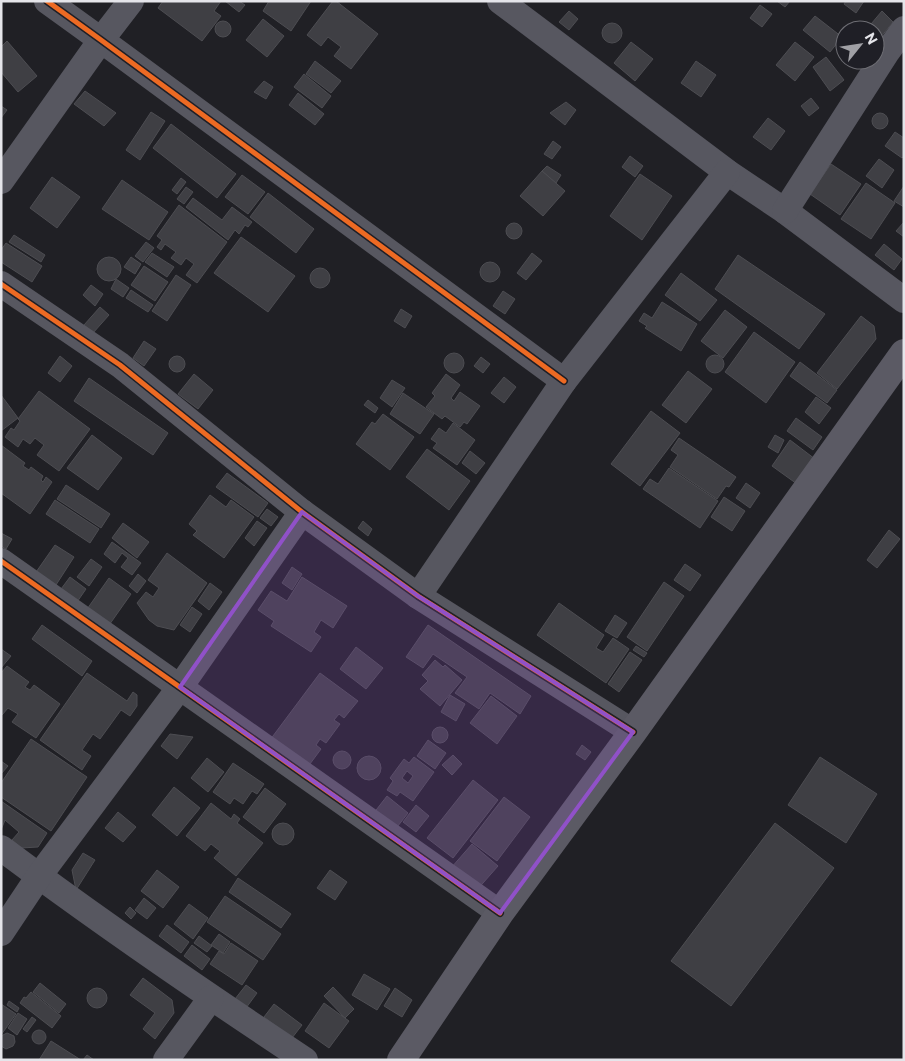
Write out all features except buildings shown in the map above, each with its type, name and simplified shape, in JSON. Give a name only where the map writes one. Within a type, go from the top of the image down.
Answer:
[{"type":"highway","points":[[401,1060],[500,913],[633,732],[904,353]]},
{"type":"street","points":[[47,1],[564,381]]},
{"type":"street","points":[[1,181],[131,1]]},
{"type":"street","points":[[500,1],[727,172],[785,211],[904,300]]},
{"type":"street","points":[[785,211],[887,52],[904,29]]},
{"type":"street","points":[[418,596],[564,381],[727,172]]},
{"type":"street","points":[[1,284],[120,365],[302,512],[418,596],[633,732]]},
{"type":"street","points":[[1,933],[38,876],[180,687],[302,512]]},
{"type":"street","points":[[1,561],[500,913]]},
{"type":"street","points":[[1,848],[211,998],[305,1060]]},
{"type":"street","points":[[166,1060],[211,998]]},
{"type":"highlighted area","points":[[302,512],[418,596],[633,732],[500,913],[180,687]]},
{"type":"cycle path","points":[[47,1],[564,381]]},
{"type":"cycle path","points":[[1,284],[120,365],[302,512],[418,596],[633,732]]},
{"type":"cycle path","points":[[1,561],[500,913]]}]
